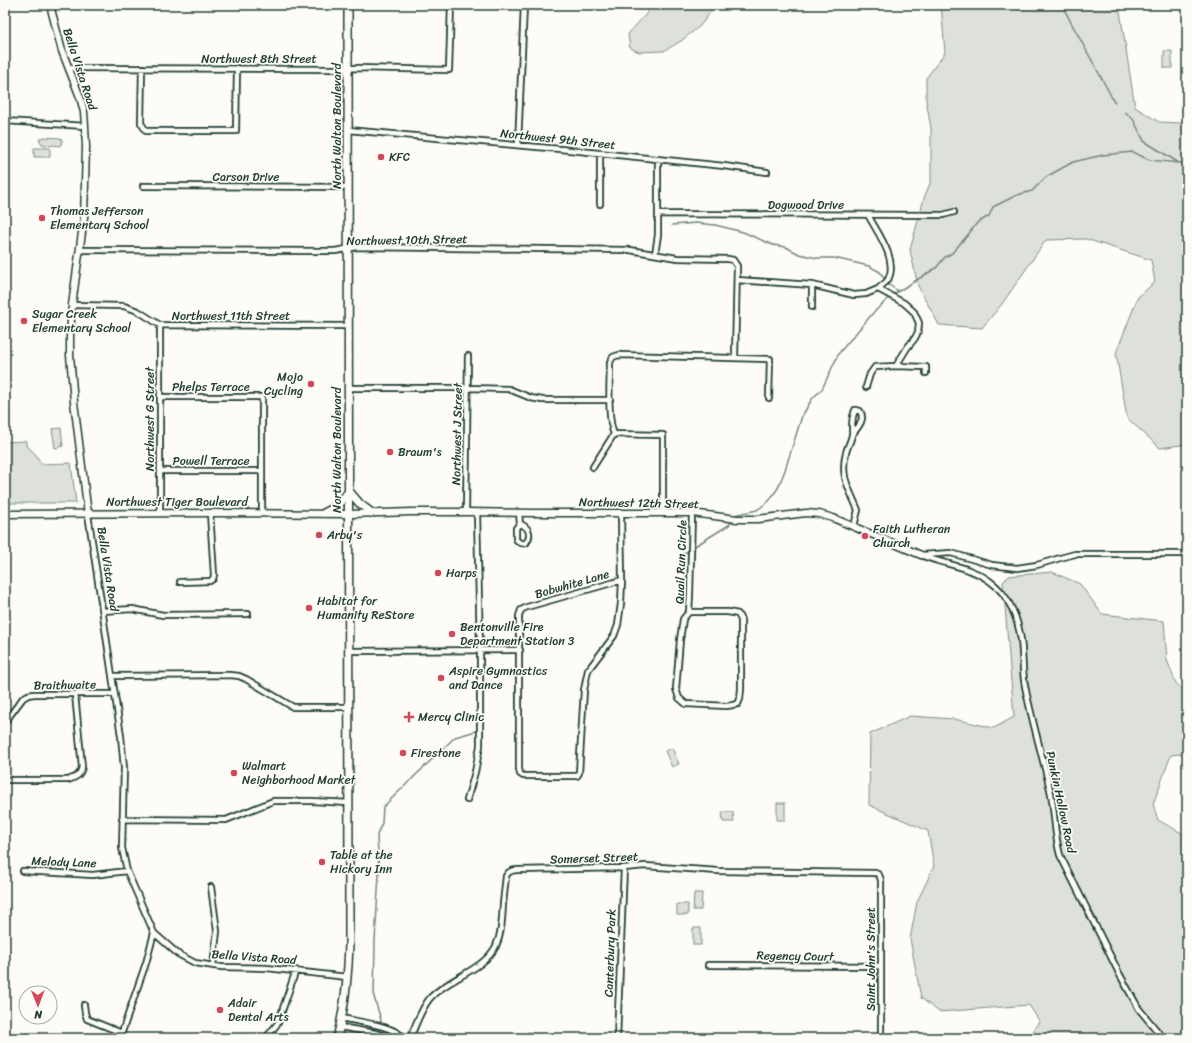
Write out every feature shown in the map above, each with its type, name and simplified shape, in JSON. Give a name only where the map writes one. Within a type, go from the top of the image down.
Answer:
[{"type":"main road","name":"North Walton Boulevard","points":[[337,1038],[342,1018],[349,945],[348,5]]},
{"type":"main road","points":[[324,513],[334,508],[343,500],[348,491],[360,504],[372,513]]},
{"type":"street","name":"Bella Vista Road","points":[[50,5],[59,39],[80,97],[86,126],[84,218],[72,305],[70,355],[74,402],[88,514],[121,736],[124,768],[122,848],[127,871],[154,933],[178,954],[195,963],[213,966],[296,970],[347,977]]},
{"type":"street","name":"Northwest 8th Street","points":[[69,68],[348,68],[449,70],[451,5]]},
{"type":"street","points":[[518,145],[524,5]]},
{"type":"street","points":[[142,68],[141,123],[146,131],[236,131],[237,68]]},
{"type":"street","points":[[5,121],[86,126]]},
{"type":"street","name":"Northwest 9th Street","points":[[348,130],[600,153],[767,172]]},
{"type":"street","points":[[600,153],[600,204]]},
{"type":"street","points":[[655,254],[658,235],[658,160]]},
{"type":"street","name":"Carson Drive","points":[[143,186],[348,187]]},
{"type":"street","name":"Dogwood Drive","points":[[658,214],[943,215],[954,212]]},
{"type":"street","points":[[736,357],[737,280],[812,285],[854,295],[866,294],[878,289],[886,281],[891,273],[890,259],[884,244],[868,215]]},
{"type":"street","name":"Northwest 10th Street","points":[[80,250],[335,251],[360,247],[630,250],[677,258],[733,260],[737,266],[737,280]]},
{"type":"street","points":[[812,285],[812,306]]},
{"type":"street","points":[[878,289],[904,303],[914,312],[919,323],[918,332],[915,338],[896,366]]},
{"type":"street","name":"Northwest 11th Street","points":[[72,305],[124,306],[138,311],[160,325],[348,326]]},
{"type":"street","name":"Northwest G Street","points":[[160,325],[160,513]]},
{"type":"street","points":[[614,434],[612,429],[610,400],[610,362],[613,357],[619,354],[770,359],[769,398]]},
{"type":"street","name":"Northwest J Street","points":[[466,512],[468,356]]},
{"type":"street","points":[[866,387],[874,367],[926,366],[926,373]]},
{"type":"street","points":[[348,388],[509,389],[532,398],[542,400],[610,400]]},
{"type":"street","name":"Phelps Terrace","points":[[160,397],[262,397],[262,471]]},
{"type":"street","points":[[852,435],[852,418],[855,410],[860,411],[862,413],[862,420],[852,435],[846,453],[843,470],[858,510],[854,526]]},
{"type":"street","points":[[593,467],[614,434]]},
{"type":"street","points":[[614,434],[662,435],[663,513]]},
{"type":"street","name":"Powell Terrace","points":[[160,471],[262,471]]},
{"type":"street","points":[[262,471],[262,513]]},
{"type":"street","name":"Northwest 12th Street","points":[[349,514],[466,512],[663,513],[692,514],[738,519],[758,519],[819,514],[854,526],[921,555]]},
{"type":"street","points":[[468,800],[480,746],[480,650],[477,512]]},
{"type":"street","points":[[180,582],[210,581],[213,579],[210,513]]},
{"type":"street","points":[[519,513],[520,524]]},
{"type":"street","points":[[348,651],[520,650],[520,774],[523,776],[577,776],[579,773],[584,690],[588,670],[614,636],[618,625],[622,580],[621,513]]},
{"type":"street","name":"Northwest Tiger Boulevard","points":[[5,514],[349,514]]},
{"type":"street","name":"Quail Run Circle","points":[[689,612],[728,612],[738,614],[742,620],[741,689],[738,704],[727,706],[686,704],[679,698],[676,689],[683,619],[689,612],[692,514]]},
{"type":"street","points":[[921,555],[951,553],[992,565],[1017,568],[1037,565],[1075,554],[1187,554]]},
{"type":"street","name":"Punkin Hollow Road","points":[[921,555],[980,575],[992,582],[999,589],[1011,607],[1016,617],[1021,639],[1025,685],[1042,760],[1051,791],[1057,843],[1060,855],[1120,975],[1139,1009],[1164,1038]]},
{"type":"street","name":"Bobwhite Lane","points":[[520,650],[519,616],[521,610],[622,580]]},
{"type":"street","points":[[103,611],[132,609],[164,615],[248,614]]},
{"type":"street","points":[[112,676],[239,676],[292,707],[348,707]]},
{"type":"street","points":[[5,780],[68,780],[81,773],[82,767],[75,694]]},
{"type":"street","name":"Braithwaite","points":[[5,722],[23,698],[28,695],[114,694]]},
{"type":"street","points":[[122,819],[226,820],[273,801],[349,803]]},
{"type":"street","name":"Somerset Street","points":[[410,1038],[424,1007],[431,997],[483,961],[493,951],[499,939],[506,876],[510,871],[624,868],[645,866],[718,872],[871,872],[879,875],[881,880]]},
{"type":"street","name":"Canterbury Park","points":[[617,1038],[624,868]]},
{"type":"street","name":"Melody Lane","points":[[23,871],[93,875],[127,871]]},
{"type":"street","name":"Saint John's Street","points":[[880,1038],[881,880]]},
{"type":"street","points":[[211,888],[217,931],[213,966]]},
{"type":"street","points":[[120,1038],[146,963],[154,933]]},
{"type":"street","name":"Regency Court","points":[[708,965],[881,966]]},
{"type":"street","points":[[266,1038],[278,1023],[296,970]]},
{"type":"street","points":[[84,1005],[87,1019],[122,1032]]},
{"type":"street","points":[[342,1018],[385,1027],[402,1035],[404,1038]]},
{"type":"street","points":[[340,1026],[375,1033],[391,1038]]},
{"type":"shaded area","points":[[650,5],[716,5],[700,26],[681,41],[664,51],[639,52],[630,48],[628,34],[647,13]]},
{"type":"shaded area","points":[[941,5],[1119,5],[1135,107],[1159,122],[1181,123],[1187,119],[1187,444],[1160,448],[1127,418],[1116,353],[1138,297],[1155,282],[1151,260],[1086,239],[1046,240],[1002,304],[982,328],[939,325],[918,286],[910,250],[924,198],[931,181],[931,128],[926,100],[926,78],[945,53]]},
{"type":"shaded area","points":[[1164,51],[1172,51],[1172,68],[1164,68]]},
{"type":"shaded area","points":[[44,137],[61,138],[62,143],[60,146],[42,144],[39,139]]},
{"type":"shaded area","points":[[34,148],[50,148],[50,157],[34,157]]},
{"type":"shaded area","points":[[61,428],[63,446],[55,448],[52,429]]},
{"type":"shaded area","points":[[26,441],[26,446],[35,454],[41,464],[71,463],[76,503],[5,503],[5,442]]},
{"type":"shaded area","points":[[1052,572],[1080,584],[1102,614],[1164,621],[1167,660],[1176,683],[1187,695],[1187,753],[1171,755],[1153,804],[1158,820],[1187,836],[1187,1038],[1028,1038],[1040,1022],[1029,1005],[939,1012],[921,998],[910,939],[917,902],[934,866],[928,831],[869,805],[870,734],[910,716],[954,719],[994,728],[1014,717],[1003,582],[1009,576]]},
{"type":"shaded area","points":[[672,748],[679,764],[672,767],[665,751]]},
{"type":"shaded area","points":[[777,803],[785,803],[785,820],[777,820]]},
{"type":"shaded area","points":[[722,812],[733,812],[734,822],[723,822]]},
{"type":"shaded area","points":[[694,893],[702,893],[701,910],[693,910]]},
{"type":"shaded area","points":[[677,904],[688,904],[688,915],[677,915]]},
{"type":"shaded area","points":[[693,928],[701,928],[701,945],[693,945]]},
{"type":"waterway","points":[[1062,5],[1115,102]]},
{"type":"waterway","points":[[1125,112],[1133,119],[1144,141],[1179,163]]},
{"type":"waterway","points":[[894,294],[936,268],[945,257],[952,253],[977,223],[989,216],[993,207],[1017,195],[1032,191],[1046,177],[1073,162],[1103,155],[1132,152],[1150,160],[1179,163],[1187,162]]},
{"type":"waterway","points":[[672,225],[696,223],[715,225],[743,232],[773,245],[786,247],[799,254],[817,258],[834,258],[869,266],[880,272],[884,278]]},
{"type":"waterway","points":[[889,285],[898,291]]},
{"type":"waterway","points":[[734,515],[757,510],[769,501],[778,488],[785,470],[802,416],[812,399],[822,389],[839,353],[873,313],[888,299]]},
{"type":"waterway","points":[[695,546],[729,525],[731,522]]},
{"type":"waterway","points":[[680,556],[688,551]]},
{"type":"waterway","points":[[378,1038],[381,1020],[374,997],[375,941],[379,874],[377,835],[382,823],[383,807],[455,737],[476,731]]},
{"type":"place","name":"KFC","points":[[381,157]]},
{"type":"place","name":"Thomas Jefferson Elementary School","points":[[42,218]]},
{"type":"place","name":"Sugar Creek Elementary School","points":[[24,321]]},
{"type":"place","name":"Mojo Cycling","points":[[311,384]]},
{"type":"place","name":"Braum's","points":[[390,452]]},
{"type":"place","name":"Arby's","points":[[319,535]]},
{"type":"place","name":"Faith Lutheran Church","points":[[865,536]]},
{"type":"place","name":"Harps","points":[[438,573]]},
{"type":"place","name":"Habitat for Humanity ReStore","points":[[309,608]]},
{"type":"place","name":"Bentonville Fire Department Station 3","points":[[452,634]]},
{"type":"place","name":"Aspire Gymnastics and Dance","points":[[441,678]]},
{"type":"place","name":"Mercy Clinic","points":[[409,717]]},
{"type":"place","name":"Firestone","points":[[403,753]]},
{"type":"place","name":"Walmart Neighborhood Market","points":[[234,773]]},
{"type":"place","name":"Table at the Hickory Inn","points":[[322,862]]},
{"type":"place","name":"Adair Dental Arts","points":[[220,1010]]}]
